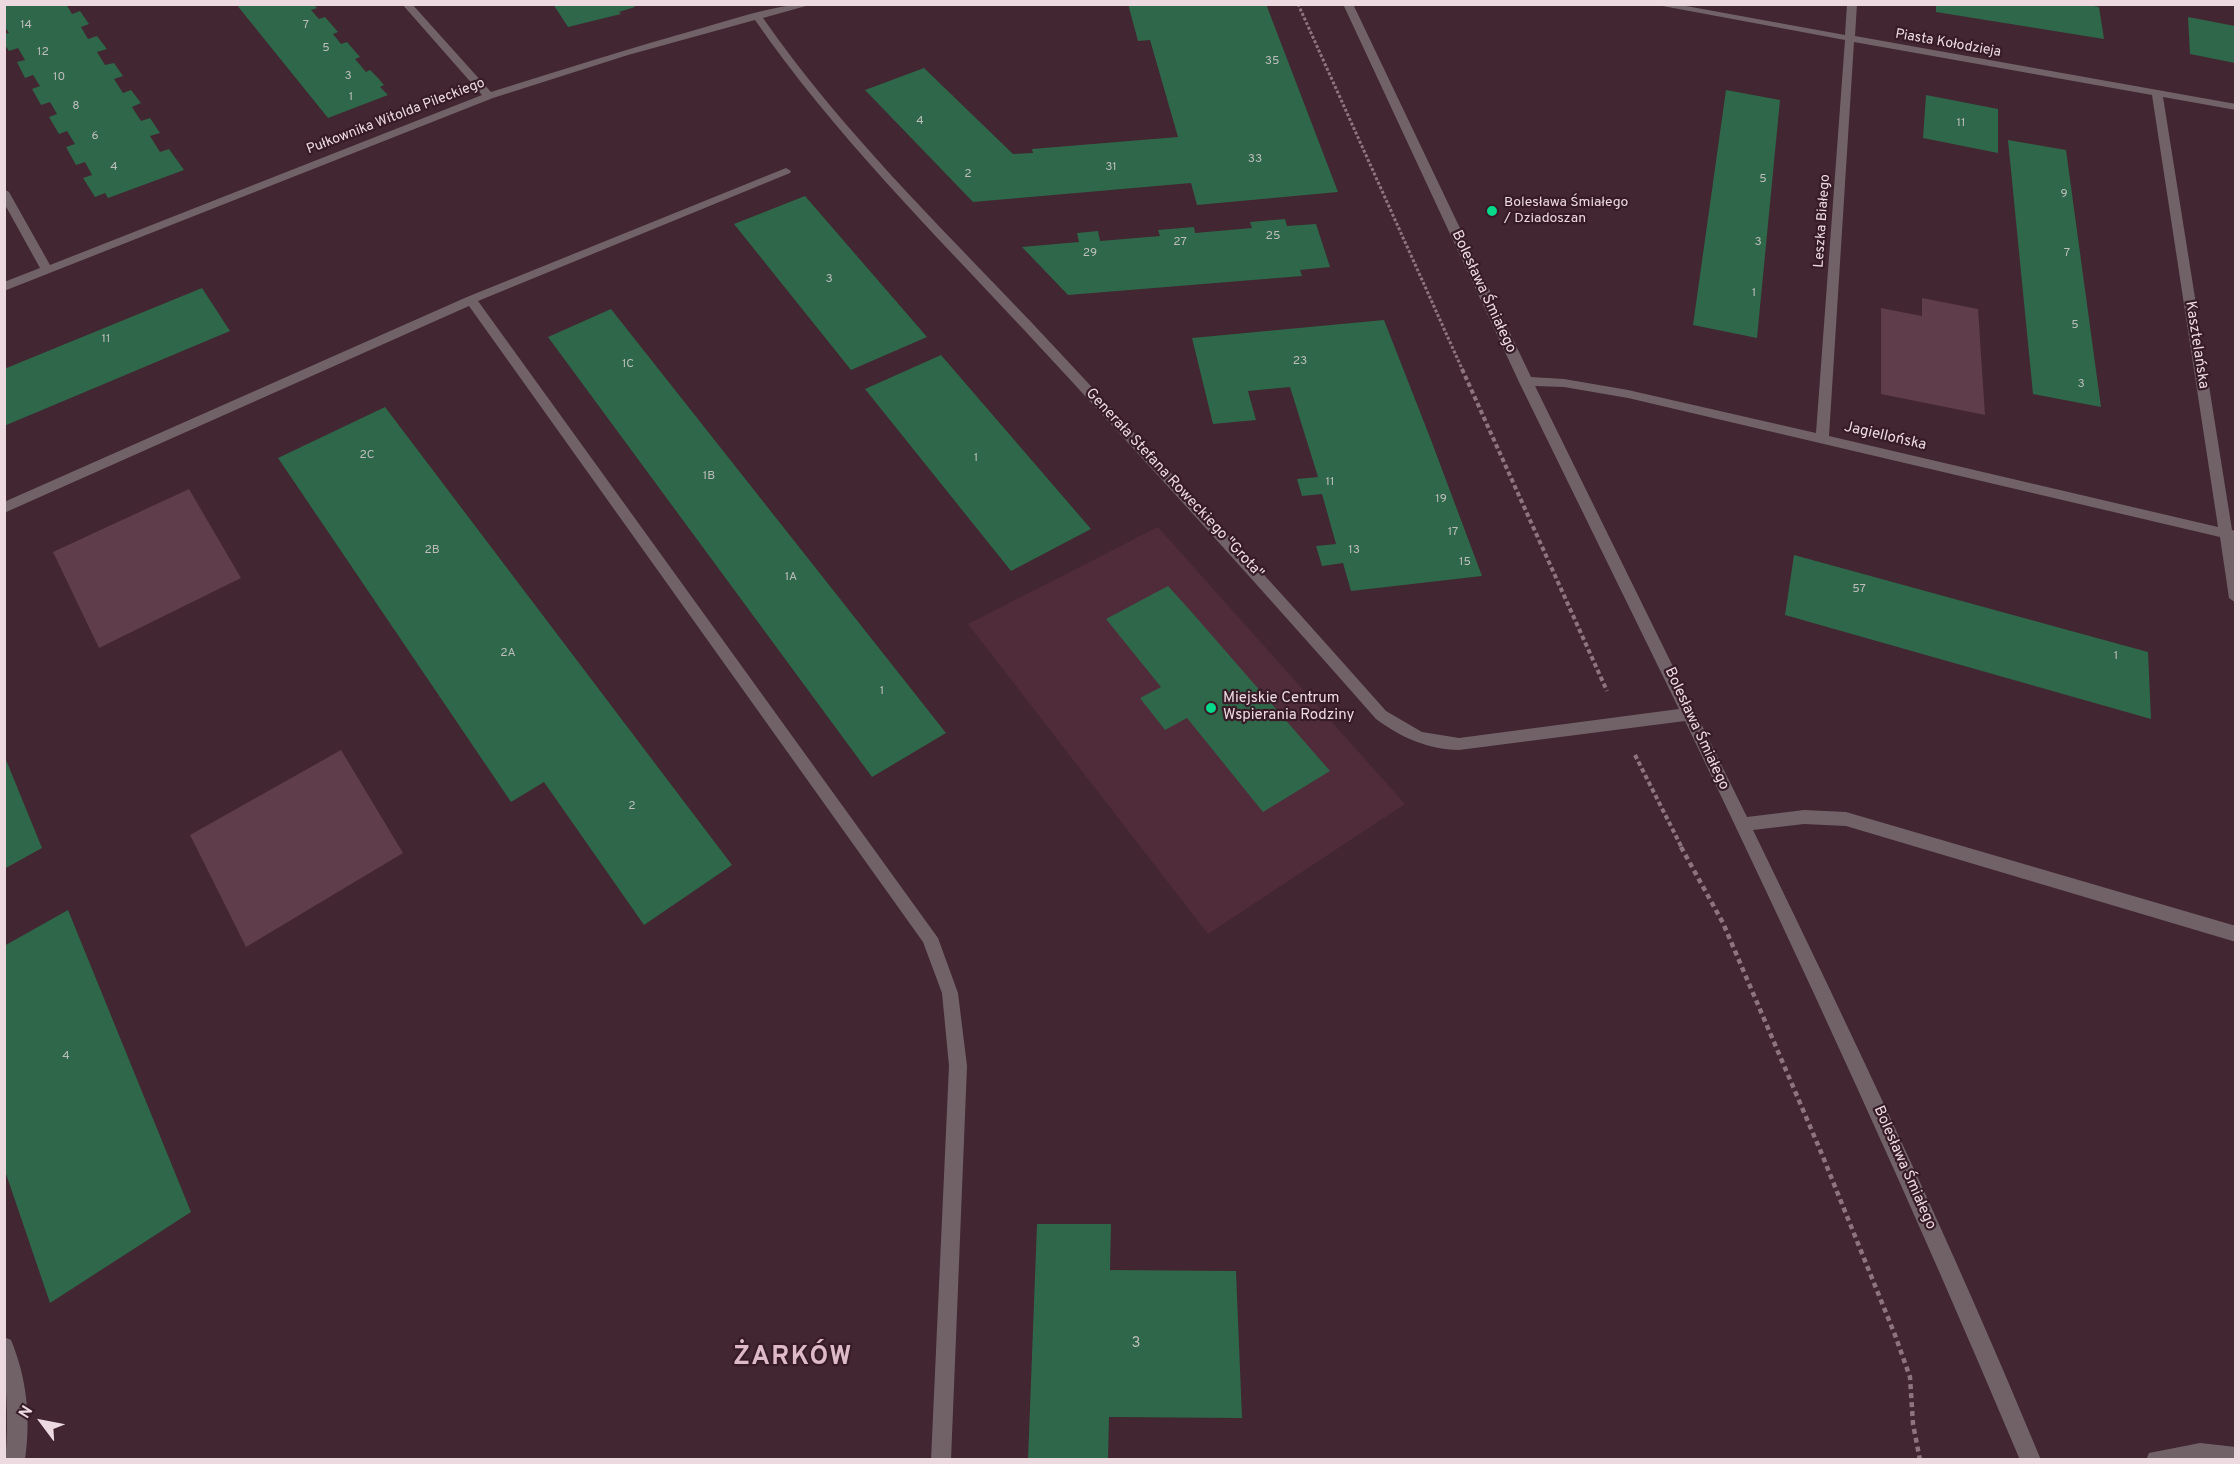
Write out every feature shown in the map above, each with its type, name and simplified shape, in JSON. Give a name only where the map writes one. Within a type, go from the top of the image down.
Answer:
[{"type":"street","points":[[406,4],[489,96]]},
{"type":"street","name":"Pułkownika Witolda Pileckiego","points":[[4,287],[489,96],[624,53],[809,4]]},
{"type":"street","name":"Bolesława Śmiałego","points":[[1348,4],[1525,382],[1690,714],[1873,1100],[2031,1460]]},
{"type":"street","name":"Piasta Kołodzieja","points":[[1656,4],[2235,107]]},
{"type":"street","name":"Leszka Białego","points":[[1822,440],[1852,4]]},
{"type":"street","name":"Generała Stefana Roweckiego \"Grota\"","points":[[757,16],[806,86],[879,168],[1156,462],[1381,715],[1404,731],[1434,743],[1459,744],[1690,714]]},
{"type":"street","name":"Kasztelańska","points":[[2157,93],[2230,535],[2235,598]]},
{"type":"street","points":[[4,508],[471,300],[786,171]]},
{"type":"street","points":[[4,192],[47,270]]},
{"type":"street","points":[[471,300],[930,938],[950,993],[958,1066],[941,1460]]},
{"type":"street","name":"Jagiellońska","points":[[1525,382],[1573,384],[2230,535]]},
{"type":"street","points":[[1741,825],[1804,817],[1846,819],[2235,934]]},
{"type":"street","points":[[4,1347],[12,1364],[20,1431],[15,1460]]},
{"type":"street","points":[[2156,1460],[2200,1453],[2235,1457]]},
{"type":"path","points":[[1298,4],[1550,560],[1620,722],[1657,802],[1723,923],[1821,1152],[1910,1377],[1913,1424],[1920,1460]]},
{"type":"shaded area","points":[[1922,298],[1978,309],[1985,415],[1881,394],[1881,308],[1922,316]]},
{"type":"shaded area","points":[[189,489],[241,578],[99,648],[53,552]]},
{"type":"shaded area","points":[[1158,527],[1405,804],[1208,934],[968,624]]},
{"type":"shaded area","points":[[341,750],[403,853],[246,947],[190,835]]},
{"type":"building","points":[[66,4],[72,14],[80,11],[89,24],[81,27],[88,39],[97,36],[107,49],[97,52],[105,65],[114,63],[123,76],[114,79],[123,93],[131,90],[141,103],[132,107],[141,121],[150,118],[160,133],[150,136],[160,152],[169,149],[184,170],[108,198],[105,193],[95,197],[83,178],[92,175],[85,162],[76,165],[66,147],[75,144],[67,131],[59,134],[49,117],[57,114],[50,102],[41,105],[32,89],[40,86],[33,75],[25,78],[17,62],[25,60],[18,48],[9,51],[4,44],[4,34],[9,33],[4,26],[4,5]]},
{"type":"building","points":[[236,4],[313,4],[317,8],[311,10],[319,19],[325,17],[338,32],[333,34],[341,44],[347,42],[360,57],[355,59],[366,72],[370,70],[378,78],[384,85],[380,87],[388,95],[328,118]]},
{"type":"building","points":[[553,4],[633,4],[635,7],[619,12],[621,14],[568,27]]},
{"type":"building","points":[[1128,4],[1266,4],[1338,192],[1197,205],[1191,183],[973,202],[865,90],[924,68],[1013,154],[1033,153],[1032,149],[1178,137],[1150,40],[1138,41]]},
{"type":"building","points":[[1936,4],[2084,4],[2099,7],[2104,39],[1936,12]]},
{"type":"building","points":[[2188,17],[2235,26],[2235,63],[2190,54]]},
{"type":"building","points":[[1726,90],[1780,100],[1757,338],[1693,325]]},
{"type":"building","points":[[1926,95],[1998,109],[1998,153],[1923,138]]},
{"type":"building","points":[[2008,140],[2066,150],[2101,407],[2033,394]]},
{"type":"building","points":[[805,196],[927,337],[851,370],[734,224]]},
{"type":"building","points":[[1285,219],[1287,226],[1316,224],[1330,267],[1300,270],[1302,276],[1068,295],[1022,247],[1079,242],[1077,233],[1098,231],[1100,241],[1160,236],[1158,230],[1194,227],[1195,233],[1252,228],[1250,222]]},
{"type":"building","points":[[202,288],[230,331],[4,426],[4,369]]},
{"type":"building","points":[[611,309],[946,733],[872,777],[548,337]]},
{"type":"building","points":[[1384,320],[1482,576],[1351,591],[1343,563],[1322,566],[1316,546],[1336,544],[1322,494],[1302,496],[1297,479],[1318,477],[1290,387],[1248,391],[1256,420],[1213,424],[1192,338]]},
{"type":"building","points":[[941,355],[1091,529],[1011,571],[865,389]]},
{"type":"building","points":[[385,407],[732,865],[644,925],[544,782],[511,802],[278,458]]},
{"type":"building","points":[[1794,555],[2148,652],[2151,719],[1785,615]]},
{"type":"building","name":"Miejskie Centrum Wspierania Rodziny","points":[[1168,586],[1330,771],[1263,812],[1187,718],[1165,730],[1140,698],[1161,687],[1106,619]]},
{"type":"building","points":[[4,755],[42,848],[4,869]]},
{"type":"building","points":[[68,910],[191,1212],[50,1303],[4,1168],[4,946]]},
{"type":"building","points":[[1037,1224],[1111,1224],[1110,1270],[1236,1271],[1242,1418],[1109,1417],[1108,1460],[1028,1460]]},
{"type":"place","name":"Bolesława Śmiałego / Dziadoszan","points":[[1492,211]]},
{"type":"place","name":"Miejskie Centrum Wspierania Rodziny","points":[[1211,708]]},
{"type":"district","name":"ŻARKÓW","points":[[793,1359]]}]
